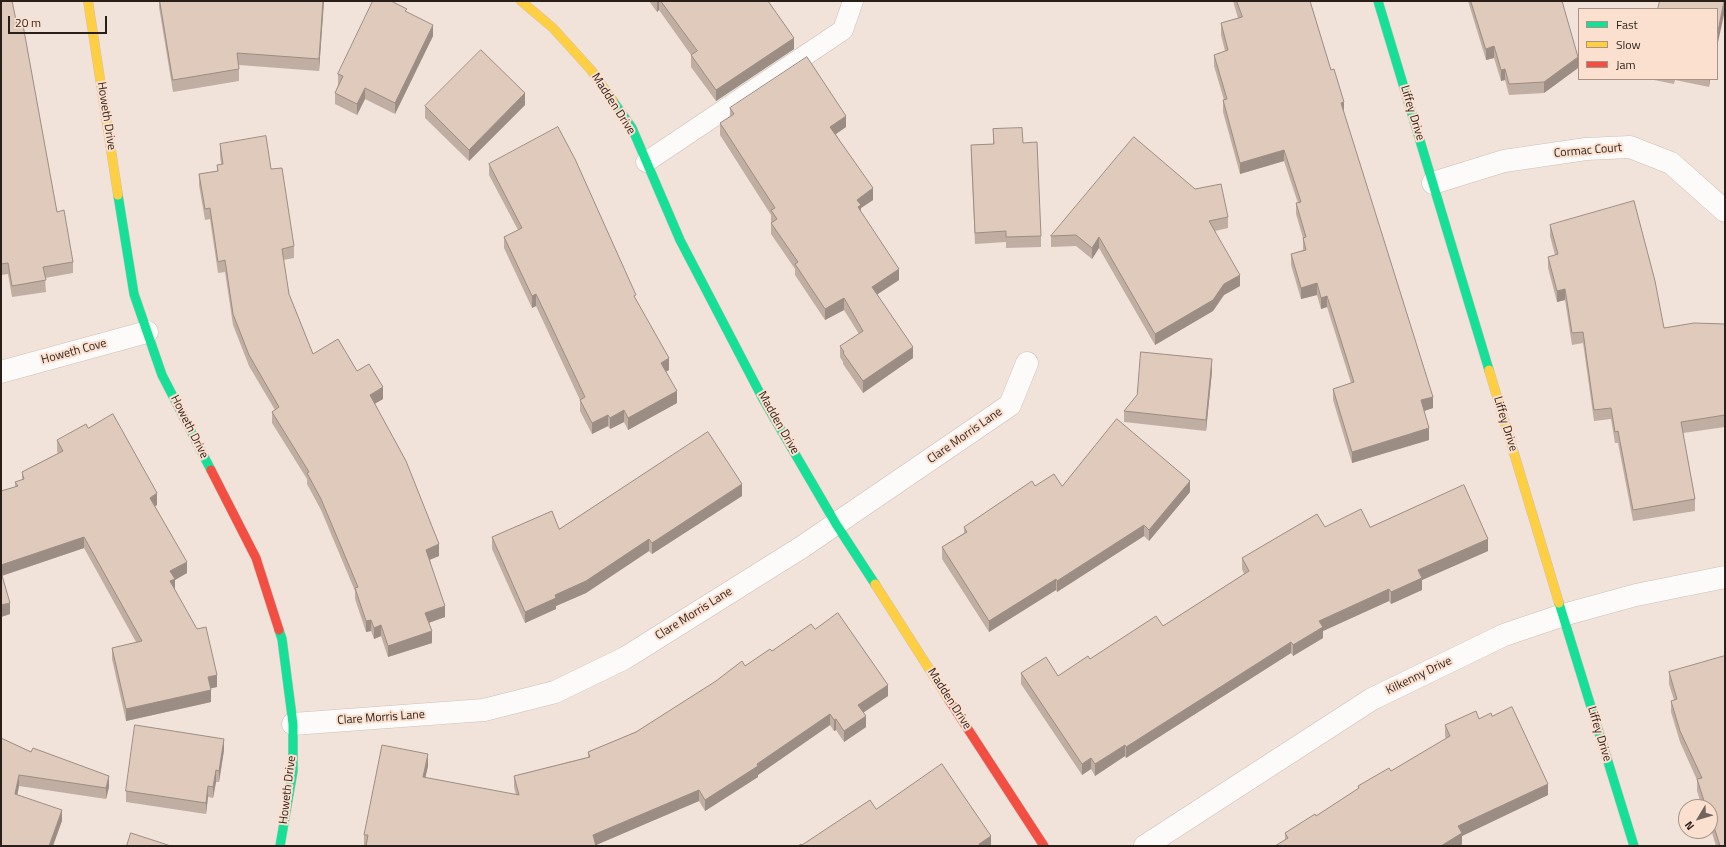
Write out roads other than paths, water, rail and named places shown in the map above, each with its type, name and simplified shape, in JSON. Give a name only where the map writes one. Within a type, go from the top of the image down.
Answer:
[{"type":"street","name":"Howeth Drive","points":[[88,1],[134,294],[162,375],[256,558],[282,639],[293,724],[292,771],[280,846]]},
{"type":"street","name":"Madden Drive","points":[[521,1],[553,28],[591,70],[632,128],[683,247],[763,399],[836,524],[1044,846]]},
{"type":"street","name":"Liffey Drive","points":[[1378,1],[1634,846]]},
{"type":"street","name":"Cormac Court","points":[[1433,183],[1504,161],[1586,149],[1630,147],[1671,163],[1725,212]]},
{"type":"street","name":"Howeth Cove","points":[[1,372],[147,332]]},
{"type":"street","name":"Clare Morris Lane","points":[[293,724],[484,710],[555,692],[625,658],[802,547],[1010,405],[1027,363]]},
{"type":"street","name":"Kilkenny Drive","points":[[1145,846],[1372,699],[1504,635],[1563,615],[1636,595],[1725,577]]},
{"type":"lane","points":[[646,162],[843,30],[853,1]]}]
